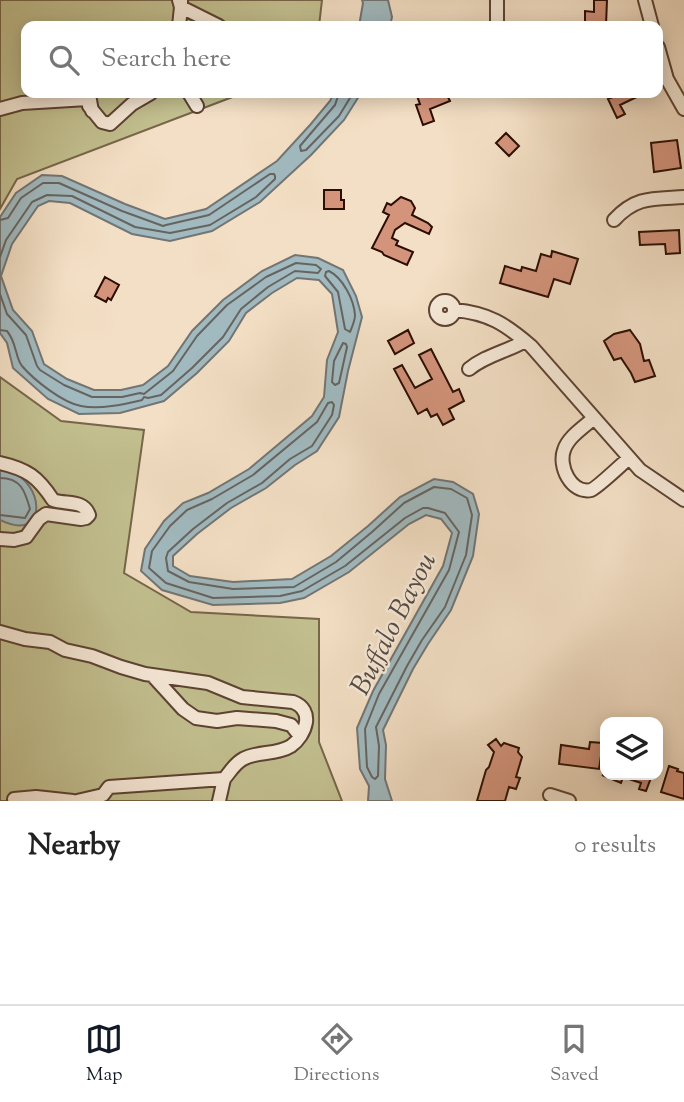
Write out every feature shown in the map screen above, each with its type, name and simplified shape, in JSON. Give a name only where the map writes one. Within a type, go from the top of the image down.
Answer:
[{"type":"street","points":[[497,0],[497,21]]},
{"type":"street","points":[[645,0],[651,21]]},
{"type":"street","points":[[180,2],[208,21]]},
{"type":"street","points":[[180,2],[180,21]]},
{"type":"street","points":[[663,65],[667,79],[684,109]]},
{"type":"street","points":[[1,106],[76,99],[89,106],[103,122],[110,124],[143,98]]},
{"type":"street","points":[[192,98],[198,106]]},
{"type":"street","points":[[614,220],[636,202],[684,197]]},
{"type":"street","points":[[454,310],[473,312],[512,330],[525,341],[640,470],[684,500]]},
{"type":"street","points":[[469,369],[491,355],[525,341]]},
{"type":"street","points":[[594,418],[564,448],[564,468],[574,485],[585,490],[594,489],[629,458]]},
{"type":"street","points":[[0,463],[22,469],[35,477],[44,486],[52,507],[26,537],[20,540],[0,539]]},
{"type":"street","points":[[0,632],[50,642],[65,650],[152,675],[208,683],[242,697],[299,704],[305,712],[306,724],[292,746],[244,758],[224,779],[219,801]]},
{"type":"street","points":[[152,675],[183,709],[196,718],[217,721],[237,718],[276,721],[291,725],[300,736]]},
{"type":"street","points":[[13,798],[36,797],[75,801],[103,795],[109,787],[224,779]]},
{"type":"street","points":[[550,795],[569,801]]},
{"type":"shaded area","points":[[0,0],[322,0],[320,21],[21,21],[21,98],[230,98],[17,179],[0,209]]},
{"type":"shaded area","points":[[0,377],[61,421],[144,430],[124,573],[191,612],[319,619],[319,742],[342,801],[0,801]]},
{"type":"water","points":[[362,0],[388,0],[391,21],[360,21]]},
{"type":"water","points":[[332,98],[358,98],[344,120],[260,202],[212,231],[170,241],[132,234],[70,203],[49,201],[38,206],[12,244],[1,276],[13,310],[32,331],[44,364],[67,379],[94,390],[121,390],[143,385],[168,366],[192,331],[223,300],[262,271],[295,255],[318,258],[343,270],[356,296],[362,317],[339,417],[317,451],[197,534],[173,556],[173,566],[190,576],[233,582],[292,579],[331,556],[400,497],[434,479],[453,482],[473,494],[479,514],[473,556],[451,610],[413,669],[383,730],[386,745],[385,779],[392,801],[368,801],[369,786],[360,769],[357,728],[373,691],[443,566],[452,533],[441,519],[426,515],[409,524],[349,572],[304,598],[280,603],[213,605],[162,590],[141,571],[145,549],[164,521],[183,503],[208,493],[249,469],[312,416],[324,397],[327,360],[338,332],[332,294],[319,280],[297,278],[246,313],[229,341],[164,401],[120,413],[79,414],[48,399],[13,368],[7,343],[0,333],[0,217],[16,193],[42,175],[62,176],[165,219],[206,209],[277,161]]},
{"type":"water","points":[[8,470],[21,477],[35,498],[34,518],[27,524],[16,525],[0,520],[0,471]]},
{"type":"building","points":[[594,0],[607,0],[606,21],[585,21],[585,11],[594,12]]},
{"type":"building","points":[[418,98],[448,98],[450,101],[430,109],[434,121],[423,125],[416,105],[420,104]]},
{"type":"building","points":[[635,98],[620,105],[625,114],[617,118],[608,99]]},
{"type":"building","points":[[506,133],[519,146],[509,156],[496,143]]},
{"type":"building","points":[[677,140],[681,168],[654,172],[651,143]]},
{"type":"building","points":[[324,190],[341,190],[344,209],[324,209]]},
{"type":"building","points":[[401,197],[411,201],[415,208],[412,215],[432,227],[429,234],[405,223],[395,230],[392,238],[398,241],[396,245],[413,252],[407,265],[372,248],[389,215],[383,212],[387,203],[391,205]]},
{"type":"building","points":[[679,230],[680,253],[666,254],[665,244],[640,245],[639,232]]},
{"type":"building","points":[[552,251],[578,259],[570,284],[554,279],[548,297],[500,283],[505,266],[521,271],[522,267],[536,271],[541,254],[551,257]]},
{"type":"building","points":[[105,277],[119,285],[111,300],[108,298],[106,302],[95,296]]},
{"type":"building","points":[[408,330],[414,343],[395,354],[388,341]]},
{"type":"building","points":[[630,330],[640,344],[644,361],[649,360],[655,376],[635,382],[621,358],[614,360],[604,341],[614,334]]},
{"type":"building","points":[[431,349],[453,392],[459,389],[464,401],[449,409],[454,419],[443,425],[437,414],[431,417],[427,409],[418,414],[394,369],[402,365],[415,388],[432,379],[419,355]]},
{"type":"building","points":[[496,739],[501,746],[504,743],[519,748],[518,752],[522,757],[516,777],[520,778],[516,789],[509,787],[505,801],[477,801],[494,752],[488,745]]},
{"type":"building","points":[[590,742],[600,743],[599,769],[559,764],[561,745],[589,749]]},
{"type":"building","points":[[669,766],[684,773],[684,799],[661,792]]},
{"type":"building","points":[[632,780],[650,780],[646,791],[639,789],[641,783]]},
{"type":"water label","name":"Buffalo Bayou","points":[[392,623]]}]
